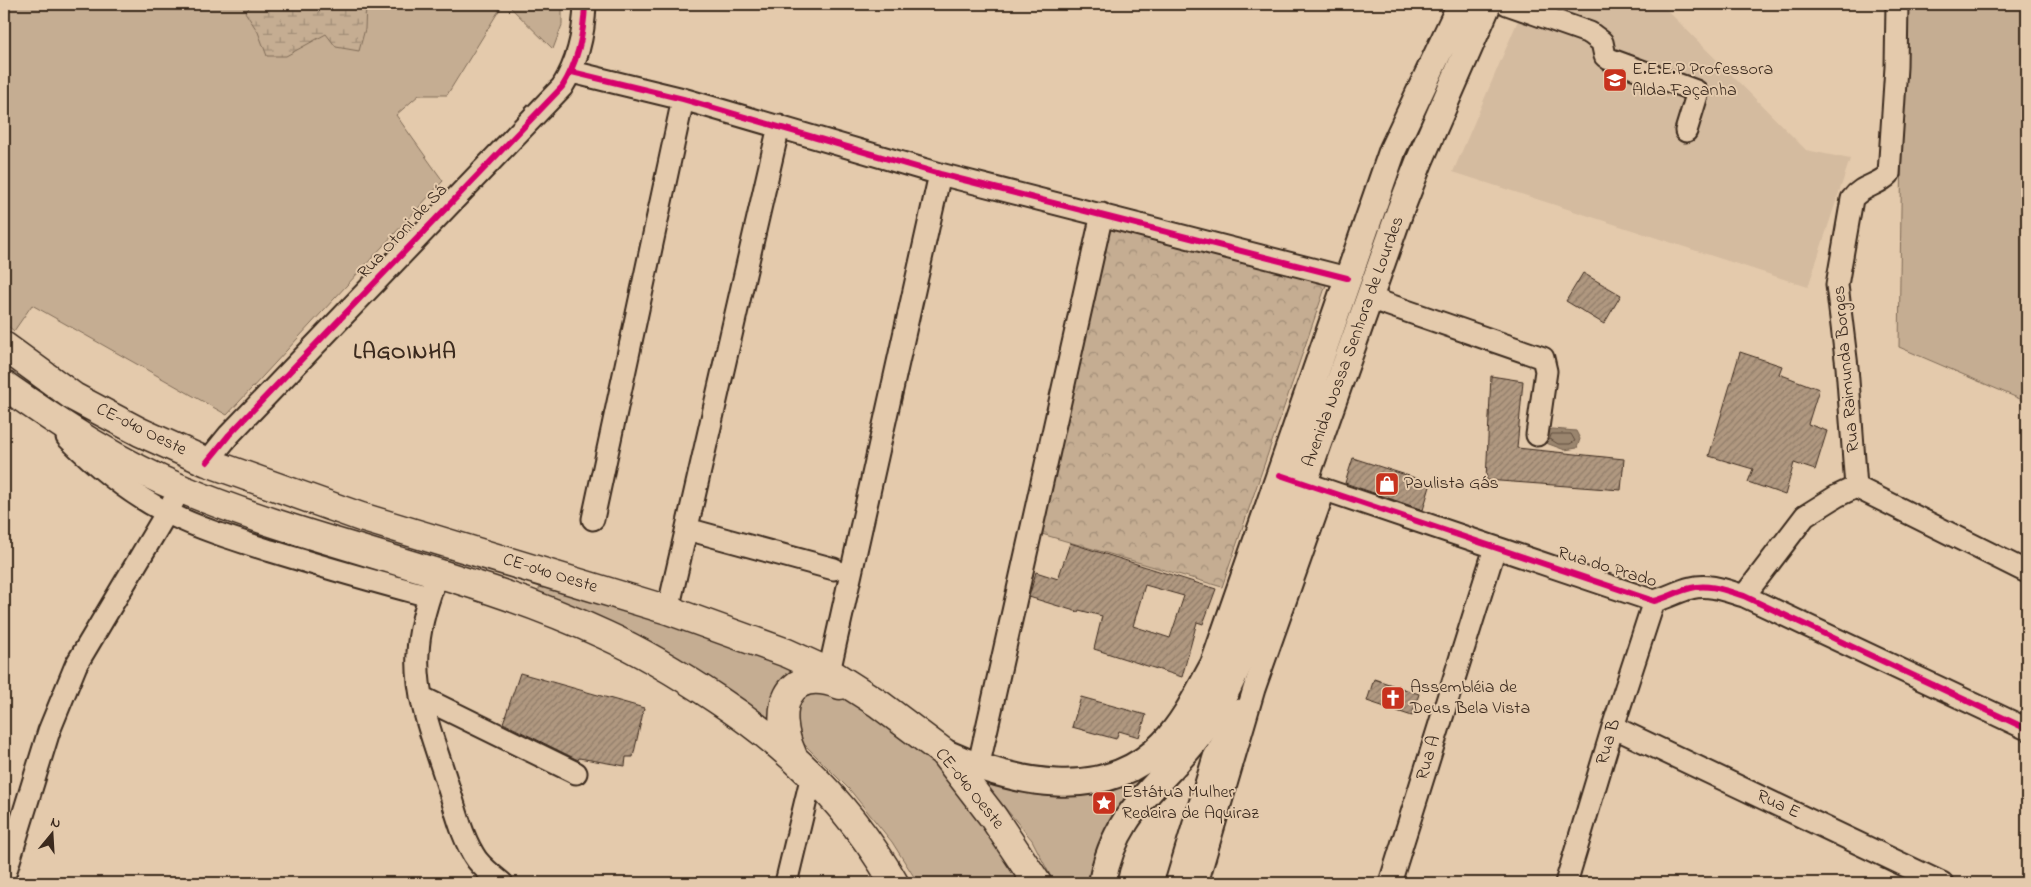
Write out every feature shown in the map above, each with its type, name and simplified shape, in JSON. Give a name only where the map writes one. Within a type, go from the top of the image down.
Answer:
[{"type":"highway","name":"CE-040 Oeste","points":[[4,346],[74,397],[140,432],[207,462],[360,517],[668,610],[778,649],[829,672],[865,694],[943,752],[993,817],[1037,883]]},
{"type":"highway","name":"CE-040 Oeste","points":[[4,385],[43,412],[113,455],[182,489],[433,585],[538,607],[606,635],[693,684],[760,728],[792,754],[858,829],[894,883]]},
{"type":"highway","points":[[792,754],[782,726],[782,714],[789,692],[797,685],[819,679],[865,694]]},
{"type":"main road","name":"Avenida Nossa Senhora de Lourdes","points":[[943,752],[978,768],[1031,782],[1059,784],[1090,781],[1120,773],[1145,760],[1164,743],[1183,718],[1214,664],[1302,483],[1347,278],[1393,149],[1461,4]]},
{"type":"main road","name":"Avenida Nossa Senhora de Lourdes","points":[[1102,883],[1112,848],[1125,821],[1142,798],[1197,738],[1232,682],[1419,162],[1488,4]]},
{"type":"street","name":"Rua Otoni de Sá","points":[[207,462],[229,435],[562,87],[572,72],[584,26],[585,4]]},
{"type":"street","points":[[1507,4],[1590,33],[1602,42],[1605,56],[1608,59],[1696,91],[1697,96],[1686,131]]},
{"type":"street","name":"Rua Raimunda Borges","points":[[1856,487],[1847,367],[1837,285],[1852,199],[1857,191],[1883,181],[1889,174],[1896,67],[1897,4]]},
{"type":"street","points":[[572,72],[779,126],[940,174],[1347,278]]},
{"type":"street","points":[[593,519],[683,100]]},
{"type":"street","points":[[668,610],[779,126]]},
{"type":"street","points":[[829,672],[940,174]]},
{"type":"street","points":[[978,768],[1102,214]]},
{"type":"street","points":[[1369,298],[1543,358],[1546,371],[1537,435]]},
{"type":"street","points":[[43,412],[100,467],[166,512],[202,528],[340,572],[433,585],[421,627],[418,654],[421,697],[429,731],[467,842],[476,859],[490,874],[502,883]]},
{"type":"street","points":[[1197,883],[1254,689],[1302,483]]},
{"type":"street","name":"Rua do Prado","points":[[1302,483],[1654,601],[1692,587],[1702,586],[1714,587],[1744,596],[2027,729]]},
{"type":"street","points":[[1744,596],[1805,516],[1837,496],[1856,487],[2027,572]]},
{"type":"street","points":[[4,878],[49,731],[76,666],[166,512],[182,489]]},
{"type":"street","points":[[686,529],[834,569]]},
{"type":"street","name":"Rua A","points":[[1390,883],[1495,548]]},
{"type":"street","name":"Rua B","points":[[1566,883],[1613,727],[1654,601]]},
{"type":"street","points":[[1176,883],[1214,757],[1232,722],[1254,689]]},
{"type":"street","points":[[421,697],[576,773]]},
{"type":"street","name":"Rua E","points":[[1613,727],[1942,883]]},
{"type":"street","points":[[786,883],[812,775]]},
{"type":"shaded area","name":"E.E.E.P Professora Alda Façanha","points":[[1525,4],[1661,4],[1806,150],[1850,159],[1808,287],[1453,172]]},
{"type":"green space","points":[[4,4],[503,4],[447,95],[419,95],[396,115],[443,181],[227,415],[32,305],[14,331],[4,323]]},
{"type":"green space","points":[[253,4],[366,4],[365,29],[359,51],[336,47],[326,34],[286,56],[267,56],[258,32],[245,12]]},
{"type":"green space","points":[[507,4],[562,4],[562,25],[553,49]]},
{"type":"green space","points":[[1904,4],[2027,4],[2027,402],[1899,347]]},
{"type":"green space","points":[[1106,219],[1327,282],[1222,587],[1035,532]]},
{"type":"green space","points":[[542,581],[809,670],[772,726],[664,649],[587,612],[538,592]]},
{"type":"green space","points":[[837,690],[936,762],[1025,883],[918,883],[892,842],[850,790],[801,741],[793,696]]},
{"type":"green space","points":[[1140,771],[1144,776],[1108,826],[1096,853],[1088,883],[1054,883],[1032,840],[981,779]]},
{"type":"water","points":[[1548,430],[1576,431],[1580,439],[1577,448],[1565,450],[1546,443],[1544,437]]},
{"type":"building","points":[[1583,273],[1621,295],[1604,324],[1566,301]]},
{"type":"building","points":[[1740,352],[1782,366],[1779,374],[1819,389],[1808,424],[1827,431],[1815,470],[1794,463],[1785,495],[1748,482],[1753,469],[1709,456]]},
{"type":"building","points":[[1491,376],[1523,381],[1517,448],[1624,459],[1621,490],[1486,480]]},
{"type":"building","name":"Paulista Gás","points":[[1353,458],[1431,483],[1423,510],[1345,483]]},
{"type":"building","points":[[1070,543],[1216,589],[1203,624],[1197,622],[1182,677],[1094,649],[1102,616],[1079,610],[1078,612],[1029,597],[1036,572],[1058,579]],"holes":[[[1145,585],[1184,596],[1170,638],[1133,626]]]},
{"type":"building","points":[[520,673],[644,708],[633,757],[626,757],[625,766],[579,758],[578,760],[503,723]]},
{"type":"building","name":"Assembléia de Deus Bela Vista","points":[[1374,679],[1419,694],[1412,716],[1367,701]]},
{"type":"building","points":[[1081,697],[1146,715],[1139,737],[1119,731],[1116,739],[1072,727]]},
{"type":"cycle path","points":[[207,462],[229,435],[562,87],[572,68],[579,47],[585,4]]},
{"type":"cycle path","points":[[572,72],[683,99],[940,174],[1347,278]]},
{"type":"cycle path","points":[[1280,475],[1654,601],[1686,589],[1704,586],[1744,596],[2027,729]]},
{"type":"place","name":"E.E.E.P Professora Alda Façanha","points":[[1615,80]]},
{"type":"place","name":"Paulista Gás","points":[[1387,484]]},
{"type":"place","name":"Assembléia de Deus Bela Vista","points":[[1393,698]]},
{"type":"place","name":"Estátua Mulher Redeira de Aquiraz","points":[[1104,803]]},
{"type":"district","name":"LAGOINHA","points":[[405,353]]}]
